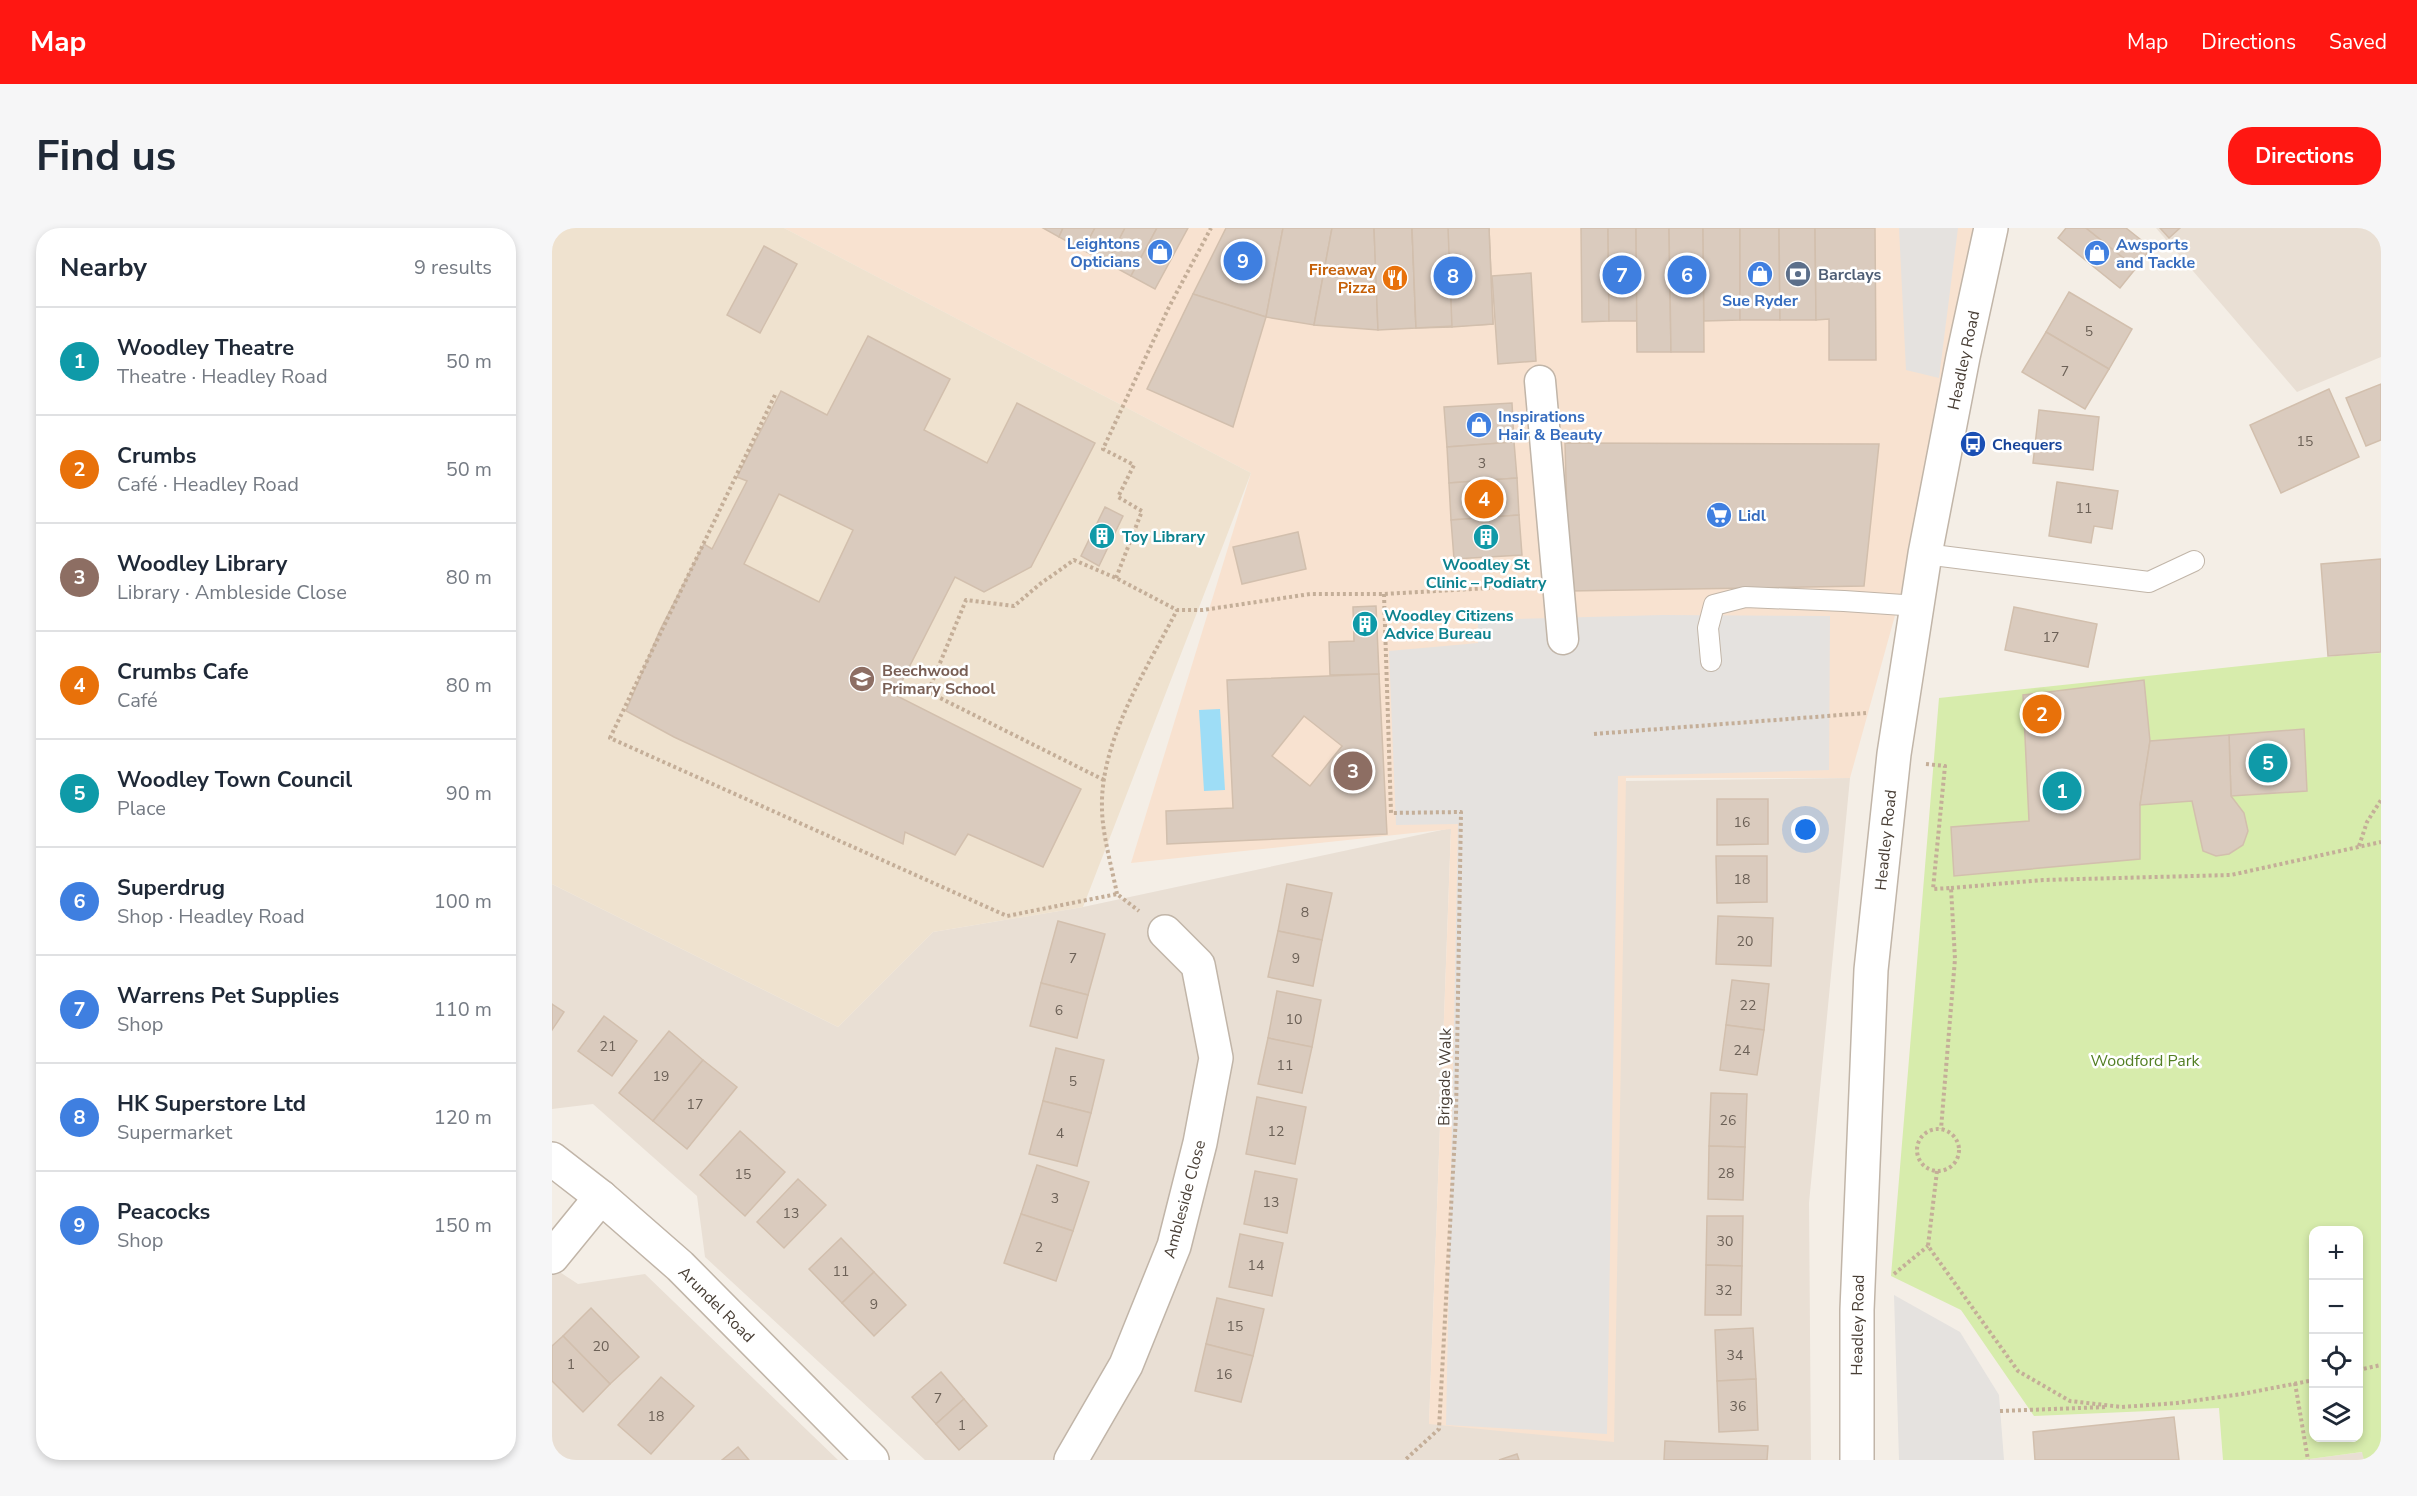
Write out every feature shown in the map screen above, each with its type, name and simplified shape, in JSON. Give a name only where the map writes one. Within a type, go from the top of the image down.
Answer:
[{"type":"street","name":"Headley Road","points":[[1857,1460],[1857,1299],[1871,970],[1894,754],[1925,554],[1963,357],[1991,228]]},
{"type":"street","points":[[1540,381],[1560,584],[1563,639]]},
{"type":"street","name":"Ambleside Close","points":[[1071,1460],[1126,1365],[1174,1246],[1200,1143],[1216,1058],[1198,965],[1165,932]]},
{"type":"street","name":"Arundel Road","points":[[552,1159],[601,1197],[680,1266],[872,1460]]},
{"type":"street","points":[[552,1257],[601,1197]]},
{"type":"lane","points":[[1925,554],[2149,582],[2194,561]]},
{"type":"lane","points":[[1711,661],[1708,628],[1714,605],[1745,597],[1918,606]]},
{"type":"path","points":[[1116,578],[1142,511],[1118,497],[1134,465],[1103,449],[1169,307],[1211,228]]},
{"type":"path","points":[[775,395],[610,738],[1007,916],[1117,894]]},
{"type":"path","points":[[1104,780],[928,692],[966,600],[1014,606],[1074,560],[1116,578],[1177,610],[1203,610],[1310,594],[1383,594],[1560,584]]},
{"type":"path","name":"Brigade Walk","points":[[1383,594],[1391,813],[1461,812],[1456,1116],[1439,1429],[1405,1460]]},
{"type":"path","points":[[1165,932],[1117,894],[1102,809],[1104,780],[1113,738],[1177,610]]},
{"type":"path","points":[[1594,734],[1868,713]]},
{"type":"path","points":[[1945,766],[1933,889],[2043,880],[2230,875],[2381,842]]},
{"type":"path","points":[[2358,847],[2367,822],[2381,800]]},
{"type":"path","points":[[1941,1129],[1955,959],[1951,888]]},
{"type":"path","points":[[1941,1129],[1953,1136],[1959,1149],[1955,1162],[1944,1171],[1930,1170],[1920,1161],[1917,1148],[1928,1132],[1941,1129]]},
{"type":"path","points":[[1937,1171],[1928,1246],[2018,1371],[2070,1401],[2122,1407]]},
{"type":"path","points":[[2363,1369],[2381,1365]]},
{"type":"path","points":[[2000,1411],[2178,1403],[2309,1381]]},
{"type":"path","points":[[2295,1383],[2307,1460]]},
{"type":"shaded area","name":"Beechwood Primary School","points":[[552,228],[784,228],[1251,473],[1083,907],[933,932],[838,1027],[552,884]]},
{"type":"shaded area","points":[[784,228],[1977,228],[1899,601],[1850,778],[1626,778],[1614,1442],[1429,1424],[1451,829],[1131,863],[1251,473]]},
{"type":"shaded area","points":[[1899,228],[1958,228],[1939,378],[1906,370]]},
{"type":"shaded area","points":[[2156,228],[2381,228],[2381,357],[2297,392]]},
{"type":"shaded area","points":[[1663,615],[1830,616],[1829,770],[1618,776],[1607,1434],[1446,1425],[1458,824],[1396,825],[1389,651],[1478,643],[1478,620]]},
{"type":"shaded area","points":[[1850,778],[1809,1203],[1811,1460],[925,1460],[705,1257],[697,1196],[593,1104],[552,1109],[552,884],[838,1027],[933,932],[1083,907],[1451,828],[1429,1424],[1626,781]]},
{"type":"shaded area","points":[[552,1267],[578,1284],[645,1274],[838,1460],[552,1460]]},
{"type":"shaded area","points":[[1894,1295],[1960,1332],[1999,1395],[2004,1460],[1899,1460]]},
{"type":"shaded area","points":[[2363,1452],[2364,1460],[2302,1460]]},
{"type":"green space","name":"Woodford Park","points":[[2381,653],[2381,1460],[2364,1460],[2362,1452],[2302,1460],[2223,1460],[2219,1408],[2034,1416],[1961,1310],[1891,1276],[1939,698]]},
{"type":"water","points":[[1220,709],[1225,790],[1204,791],[1199,710]]},
{"type":"building","points":[[1043,228],[1063,228],[1059,237]]},
{"type":"building","points":[[1063,228],[1095,228],[1083,250],[1059,237]]},
{"type":"building","points":[[1095,228],[1125,228],[1107,263],[1083,250]]},
{"type":"building","points":[[1125,228],[1157,228],[1131,276],[1107,263]]},
{"type":"building","name":"Leightons Opticians","points":[[1157,228],[1188,228],[1155,289],[1131,276]]},
{"type":"building","points":[[1226,228],[1283,228],[1266,317],[1193,294]]},
{"type":"building","points":[[1283,228],[1332,228],[1314,325],[1266,317]]},
{"type":"building","points":[[1332,228],[1374,228],[1378,330],[1314,325]]},
{"type":"building","name":"Fireaway Pizza","points":[[1374,228],[1412,228],[1416,328],[1378,330]]},
{"type":"building","points":[[1412,228],[1448,228],[1452,327],[1416,328]]},
{"type":"building","points":[[1412,228],[1489,228],[1493,324],[1416,328]]},
{"type":"building","points":[[1448,228],[1489,228],[1493,324],[1452,327]]},
{"type":"building","points":[[1581,228],[1608,228],[1609,321],[1582,322]]},
{"type":"building","points":[[1608,228],[1636,228],[1637,321],[1609,321]]},
{"type":"building","points":[[1636,228],[1669,228],[1671,352],[1637,352]]},
{"type":"building","points":[[1669,228],[1703,228],[1704,352],[1671,352]]},
{"type":"building","points":[[1703,228],[1740,228],[1740,320],[1704,321]]},
{"type":"building","name":"Sue Ryder","points":[[1740,228],[1779,228],[1780,320],[1740,320]]},
{"type":"building","name":"Barclays","points":[[1779,228],[1815,228],[1816,320],[1780,320]]},
{"type":"building","points":[[1815,228],[1875,228],[1876,360],[1829,360],[1829,319],[1816,320]]},
{"type":"building","name":"Awsports and Tackle","points":[[2066,228],[2086,228],[2136,268],[2120,288],[2058,238]]},
{"type":"building","points":[[2086,228],[2126,228],[2151,248],[2136,268]]},
{"type":"building","points":[[2160,228],[2180,228],[2169,238]]},
{"type":"building","points":[[764,246],[797,264],[760,333],[727,315]]},
{"type":"building","points":[[1531,273],[1536,361],[1498,364],[1492,276]]},
{"type":"building","points":[[2069,292],[2132,329],[2109,369],[2046,332]]},
{"type":"building","points":[[1193,294],[1266,317],[1233,427],[1147,389]]},
{"type":"building","points":[[2046,332],[2109,369],[2085,409],[2022,372]]},
{"type":"building","points":[[868,336],[950,379],[924,430],[987,463],[1017,403],[1095,443],[1031,567],[984,592],[955,577],[895,695],[1081,789],[1043,867],[968,834],[955,855],[905,832],[903,844],[674,737],[626,711],[660,630],[704,544],[712,549],[747,481],[737,477],[781,391],[827,415]],"holes":[[[779,494],[853,530],[819,602],[744,564]]]},
{"type":"building","points":[[2381,384],[2381,440],[2366,446],[2346,398]]},
{"type":"building","points":[[2329,389],[2359,457],[2281,493],[2250,425]]},
{"type":"building","name":"Inspirations Hair & Beauty","points":[[1512,403],[1514,442],[1447,447],[1444,407]]},
{"type":"building","points":[[2039,410],[2099,417],[2093,470],[2033,463]]},
{"type":"building","points":[[1514,442],[1517,478],[1449,483],[1447,447]]},
{"type":"building","name":"Lidl","points":[[1565,443],[1879,444],[1864,586],[1569,591]]},
{"type":"building","points":[[1517,478],[1519,515],[1451,520],[1449,483]]},
{"type":"building","points":[[2057,482],[2118,491],[2112,529],[2094,526],[2091,543],[2049,536]]},
{"type":"building","name":"Toy Library","points":[[1105,507],[1123,516],[1099,566],[1081,556]]},
{"type":"building","name":"Woodley St Clinic – Podiatry","points":[[1519,515],[1522,555],[1454,559],[1451,520]]},
{"type":"building","points":[[1298,532],[1306,569],[1242,584],[1233,547]]},
{"type":"building","points":[[2381,559],[2381,652],[2328,656],[2321,564]]},
{"type":"building","name":"Woodley Citizens Advice Bureau","points":[[1376,606],[1379,674],[1330,675],[1329,642],[1354,641],[1353,607]]},
{"type":"building","points":[[2014,607],[2097,624],[2088,667],[2005,650]]},
{"type":"building","points":[[1379,674],[1387,834],[1167,844],[1166,811],[1233,808],[1227,680]],"holes":[[[1304,716],[1342,746],[1310,786],[1272,756]]]},
{"type":"building","points":[[2144,680],[2150,741],[2140,805],[2140,859],[1954,876],[1951,827],[2029,821],[2023,695]]},
{"type":"building","points":[[2304,729],[2307,791],[2231,796],[2229,735]]},
{"type":"building","points":[[2229,735],[2231,796],[2244,813],[2248,831],[2243,845],[2229,854],[2216,856],[2203,851],[2192,801],[2140,805],[2150,741]]},
{"type":"building","points":[[1717,799],[1768,799],[1768,844],[1717,845]]},
{"type":"building","points":[[1716,856],[1767,856],[1767,902],[1717,903]]},
{"type":"building","points":[[1287,884],[1332,893],[1322,940],[1278,931]]},
{"type":"building","points":[[1718,916],[1773,918],[1771,966],[1716,964]]},
{"type":"building","points":[[1058,921],[1105,934],[1088,995],[1041,983]]},
{"type":"building","points":[[1278,931],[1322,940],[1313,986],[1268,977]]},
{"type":"building","points":[[1732,980],[1769,984],[1764,1030],[1726,1025]]},
{"type":"building","points":[[1041,983],[1088,995],[1077,1038],[1030,1026]]},
{"type":"building","points":[[1277,991],[1321,1000],[1312,1047],[1268,1038]]},
{"type":"building","points":[[552,1004],[564,1012],[552,1030]]},
{"type":"building","points":[[604,1016],[637,1041],[612,1076],[578,1051]]},
{"type":"building","points":[[1726,1025],[1764,1030],[1757,1075],[1720,1070]]},
{"type":"building","points":[[669,1031],[703,1060],[653,1121],[619,1093]]},
{"type":"building","points":[[1268,1038],[1312,1047],[1302,1093],[1258,1084]]},
{"type":"building","points":[[1056,1048],[1104,1060],[1091,1113],[1043,1101]]},
{"type":"building","points":[[703,1060],[737,1087],[687,1149],[653,1121]]},
{"type":"building","points":[[1711,1093],[1747,1094],[1745,1147],[1709,1146]]},
{"type":"building","points":[[1257,1097],[1306,1107],[1295,1164],[1246,1154]]},
{"type":"building","points":[[1043,1101],[1091,1113],[1077,1166],[1029,1154]]},
{"type":"building","points":[[740,1131],[785,1172],[745,1216],[700,1175]]},
{"type":"building","points":[[1709,1146],[1745,1147],[1743,1200],[1708,1199]]},
{"type":"building","points":[[1037,1165],[1089,1182],[1073,1231],[1021,1214]]},
{"type":"building","points":[[1255,1171],[1297,1179],[1287,1233],[1244,1224]]},
{"type":"building","points":[[798,1179],[826,1205],[784,1248],[757,1222]]},
{"type":"building","points":[[1021,1214],[1073,1231],[1056,1281],[1004,1263]]},
{"type":"building","points":[[1707,1216],[1743,1216],[1742,1266],[1706,1265]]},
{"type":"building","points":[[1240,1234],[1283,1243],[1272,1296],[1229,1287]]},
{"type":"building","points":[[841,1238],[874,1272],[842,1303],[809,1269]]},
{"type":"building","points":[[1706,1265],[1742,1266],[1741,1315],[1705,1315]]},
{"type":"building","points":[[874,1272],[906,1305],[874,1336],[842,1303]]},
{"type":"building","points":[[1217,1298],[1264,1309],[1253,1356],[1206,1344]]},
{"type":"building","points":[[591,1308],[639,1357],[610,1384],[563,1336]]},
{"type":"building","points":[[1753,1328],[1756,1379],[1717,1381],[1715,1330]]},
{"type":"building","points":[[563,1336],[610,1384],[583,1412],[552,1381],[552,1346]]},
{"type":"building","points":[[1206,1344],[1253,1356],[1241,1402],[1195,1391]]},
{"type":"building","points":[[941,1372],[964,1399],[936,1424],[912,1397]]},
{"type":"building","points":[[661,1377],[694,1406],[651,1454],[618,1425]]},
{"type":"building","points":[[1756,1379],[1758,1430],[1719,1432],[1717,1381]]},
{"type":"building","points":[[964,1399],[987,1426],[959,1450],[936,1424]]},
{"type":"building","points":[[2174,1417],[2179,1460],[2035,1460],[2033,1432]]},
{"type":"building","points":[[1665,1441],[1768,1446],[1767,1460],[1664,1460]]},
{"type":"building","points":[[738,1447],[749,1460],[722,1460]]},
{"type":"building","points":[[1517,1454],[1519,1460],[1499,1460]]},
{"type":"place","name":"Leightons Opticians","points":[[1160,252]]},
{"type":"place","name":"Awsports and Tackle","points":[[2097,253]]},
{"type":"place","name":"Peacocks","points":[[1243,261]]},
{"type":"place","name":"Sue Ryder","points":[[1760,274]]},
{"type":"place","name":"Barclays","points":[[1798,274]]},
{"type":"place","name":"Warrens Pet Supplies","points":[[1622,275]]},
{"type":"place","name":"Superdrug","points":[[1687,275]]},
{"type":"place","name":"HK Superstore Ltd","points":[[1453,276]]},
{"type":"place","name":"Fireaway Pizza","points":[[1395,278]]},
{"type":"place","name":"Inspirations Hair & Beauty","points":[[1479,425]]},
{"type":"place","name":"Chequers","points":[[1973,444]]},
{"type":"place","name":"Crumbs Cafe","points":[[1484,499]]},
{"type":"place","name":"Lidl","points":[[1719,515]]},
{"type":"place","name":"Toy Library","points":[[1102,536]]},
{"type":"place","name":"Woodley St Clinic – Podiatry","points":[[1486,537]]},
{"type":"place","name":"Woodley Citizens Advice Bureau","points":[[1365,624]]},
{"type":"place","name":"Beechwood Primary School","points":[[862,679]]},
{"type":"place","name":"Crumbs","points":[[2042,714]]},
{"type":"place","name":"Woodley Town Council","points":[[2268,763]]},
{"type":"place","name":"Woodley Library","points":[[1353,771]]},
{"type":"place","name":"Woodley Theatre","points":[[2062,791]]}]
